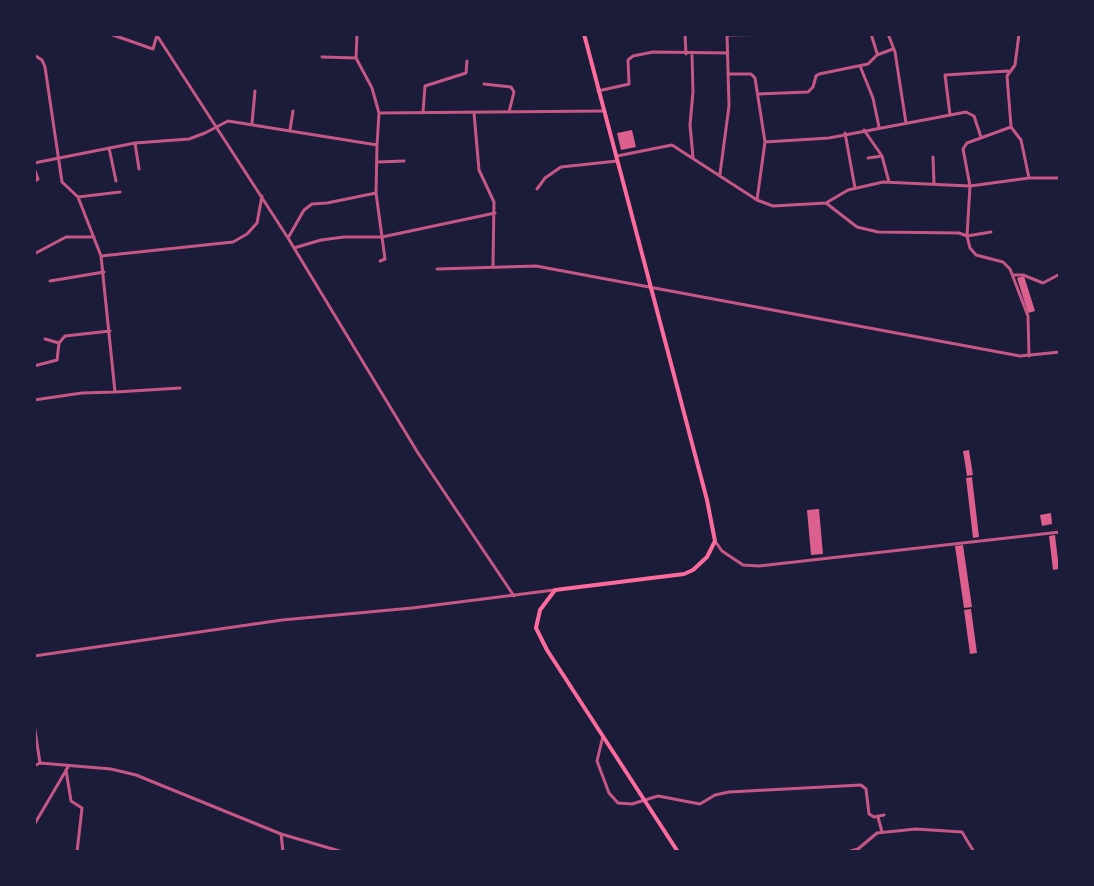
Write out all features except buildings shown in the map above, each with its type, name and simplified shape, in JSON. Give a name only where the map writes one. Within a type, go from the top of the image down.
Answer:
[{"type":"main road","points":[[584,34],[707,500],[715,541],[707,557],[684,574],[555,590],[540,610],[537,632],[678,852]]},
{"type":"street","points":[[110,34],[153,49],[156,35]]},
{"type":"street","points":[[357,34],[356,58],[372,88],[379,113],[376,193],[385,259],[380,261]]},
{"type":"street","points":[[685,34],[693,92],[690,125],[693,157]]},
{"type":"street","points":[[720,174],[729,106],[727,35],[781,34]]},
{"type":"street","points":[[871,34],[877,55]]},
{"type":"street","points":[[888,34],[906,123]]},
{"type":"street","points":[[950,115],[945,75],[1008,71],[1015,65],[1019,34]]},
{"type":"street","points":[[156,35],[262,196],[418,453],[514,596]]},
{"type":"street","points":[[758,94],[808,92],[819,74],[860,66],[893,49]]},
{"type":"street","points":[[598,91],[629,84],[630,57],[653,52],[728,53]]},
{"type":"street","points":[[34,55],[42,60],[45,67],[63,184],[78,197],[101,256],[115,392]]},
{"type":"street","points":[[322,57],[356,58]]},
{"type":"street","points":[[423,112],[425,86],[468,72],[467,61]]},
{"type":"street","points":[[860,66],[873,98],[879,127]]},
{"type":"street","points":[[1008,71],[1011,127],[1021,140],[1029,178]]},
{"type":"street","points":[[728,74],[754,75],[765,142],[757,200]]},
{"type":"street","points":[[484,84],[511,87],[514,92],[509,112]]},
{"type":"street","points":[[252,123],[255,91]]},
{"type":"street","points":[[290,130],[293,111]]},
{"type":"street","points":[[379,113],[603,111]]},
{"type":"street","points":[[474,112],[479,170],[491,191],[495,213],[493,265]]},
{"type":"street","points":[[765,142],[799,141],[950,115],[972,114],[981,137]]},
{"type":"street","points":[[34,182],[38,179],[34,165],[135,143],[189,139],[228,121],[377,145]]},
{"type":"street","points":[[1011,127],[967,143],[963,149],[970,186],[967,236],[970,248],[976,255],[1003,262],[1013,275],[1028,316],[1029,356]]},
{"type":"street","points":[[864,130],[882,156],[889,182]]},
{"type":"street","points":[[845,133],[855,188]]},
{"type":"street","points":[[135,143],[139,169]]},
{"type":"street","points":[[537,189],[545,178],[561,167],[644,152],[668,144],[757,200],[777,207],[826,203],[855,188],[889,182],[970,186],[1029,178],[1060,178]]},
{"type":"street","points":[[109,148],[116,181]]},
{"type":"street","points":[[868,158],[882,156]]},
{"type":"street","points":[[933,157],[934,184]]},
{"type":"street","points":[[378,162],[404,161]]},
{"type":"street","points":[[78,197],[120,192]]},
{"type":"street","points":[[288,238],[304,210],[312,204],[376,193]]},
{"type":"street","points":[[101,256],[233,242],[247,234],[257,223],[262,196]]},
{"type":"street","points":[[826,203],[857,227],[878,232],[959,233],[967,236],[991,232]]},
{"type":"street","points":[[294,248],[344,237],[382,237],[495,213]]},
{"type":"street","points":[[34,254],[66,237],[94,237]]},
{"type":"street","points":[[437,269],[536,266],[1020,356],[1060,352]]},
{"type":"street","points":[[50,281],[104,272]]},
{"type":"street","points":[[1013,275],[1023,275],[1043,283],[1060,274]]},
{"type":"street","points":[[34,366],[57,362],[59,343],[69,334],[110,331]]},
{"type":"street","points":[[45,339],[59,343]]},
{"type":"street","points":[[34,400],[82,393],[180,388]]},
{"type":"street","points":[[715,541],[722,551],[743,565],[759,566],[1060,532]]},
{"type":"street","points":[[34,656],[282,620],[555,590]]},
{"type":"street","points":[[34,724],[40,763]]},
{"type":"street","points":[[603,736],[597,761],[613,800],[626,804],[658,796],[700,804],[715,795],[729,792],[861,785],[866,789],[869,814],[884,815]]},
{"type":"street","points":[[34,766],[40,763],[67,769],[111,769],[136,775],[281,834],[343,852]]},
{"type":"street","points":[[34,825],[67,769]]},
{"type":"street","points":[[67,769],[71,801],[82,808],[77,852]]},
{"type":"street","points":[[878,816],[882,832]]},
{"type":"street","points":[[847,852],[859,850],[873,835],[906,829],[956,830],[965,834],[974,852]]},
{"type":"street","points":[[281,834],[283,852]]},
{"type":"street","points":[[694,852],[705,852]]}]
